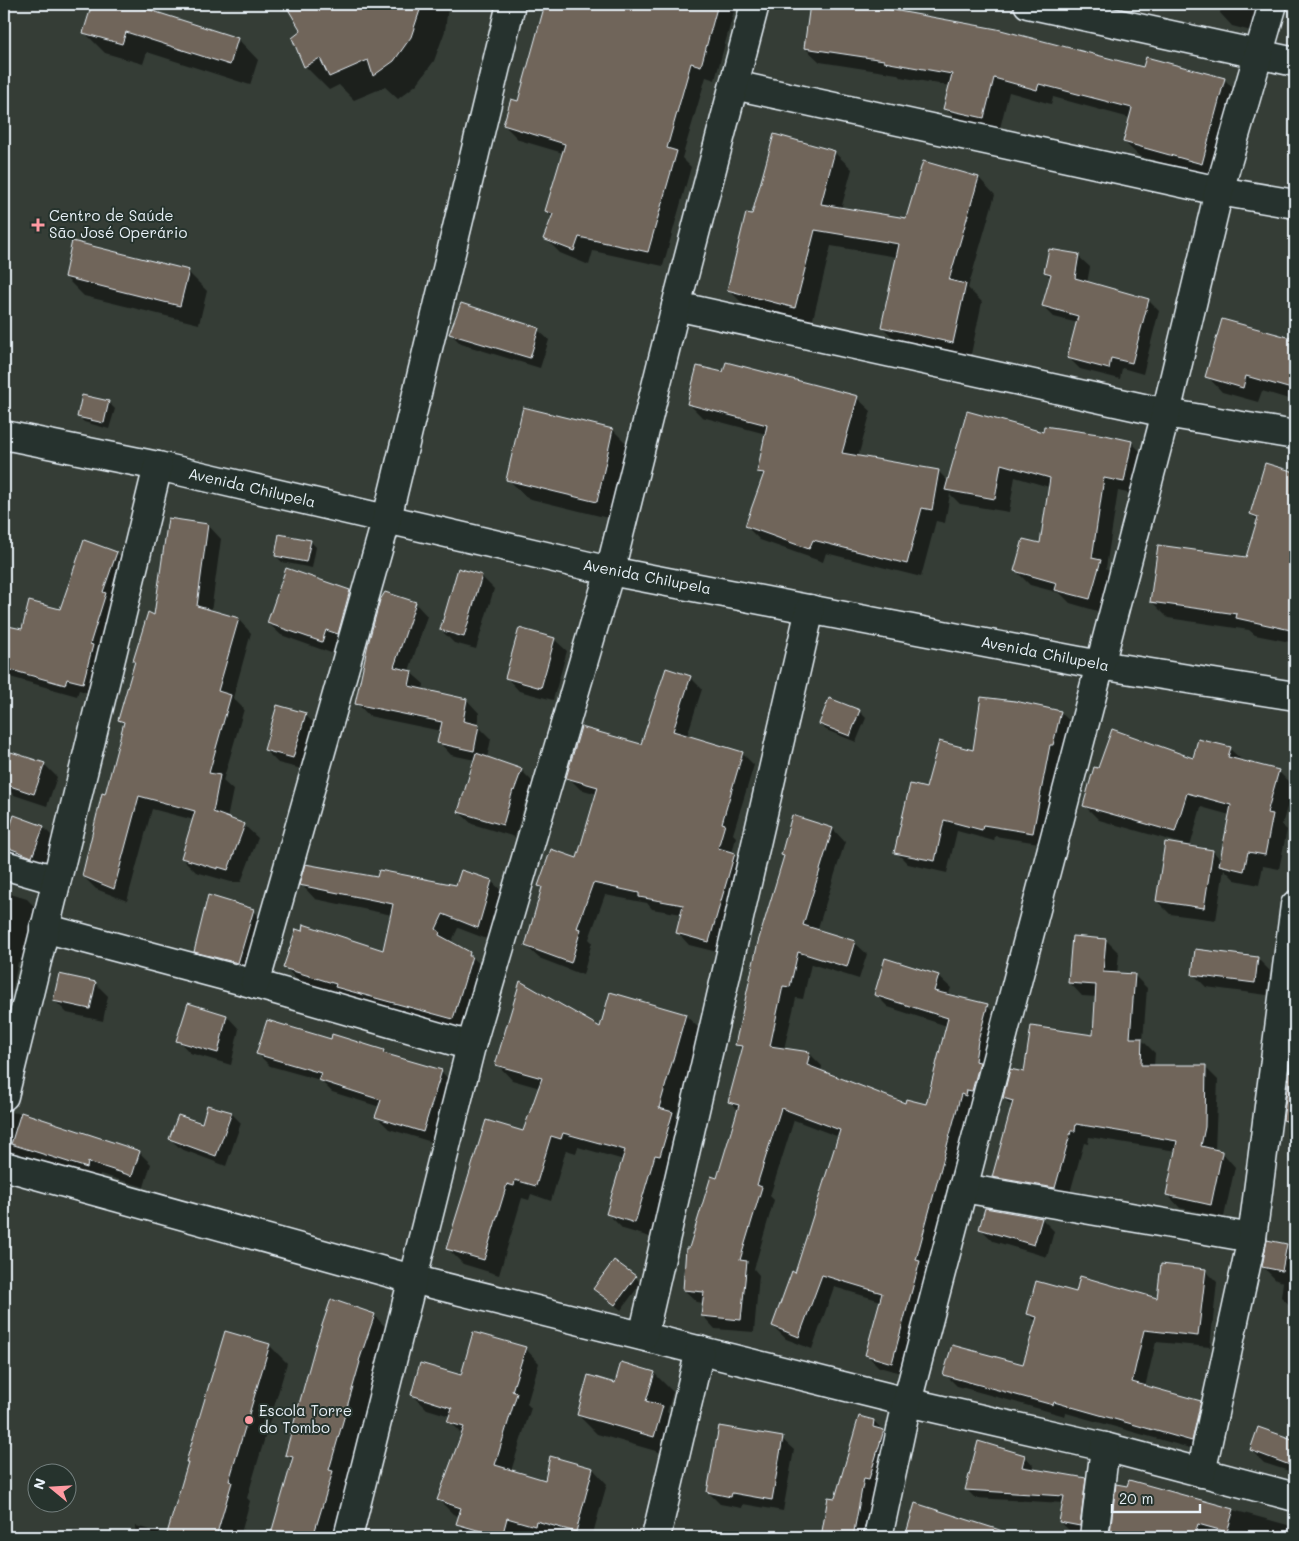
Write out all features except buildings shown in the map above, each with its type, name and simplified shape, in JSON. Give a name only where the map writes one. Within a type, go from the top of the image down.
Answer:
[{"type":"street","points":[[255,984],[387,518],[511,4]]},
{"type":"street","points":[[348,1537],[470,1046],[610,571],[676,306],[755,4]]},
{"type":"street","points":[[1028,4],[1295,62]]},
{"type":"street","points":[[878,1537],[907,1402],[1166,413],[1219,191],[1273,4]]},
{"type":"street","points":[[734,85],[1219,191],[1295,204]]},
{"type":"street","points":[[676,306],[1166,413],[1295,435]]},
{"type":"street","name":"Avenida Chilupela","points":[[4,435],[158,466],[610,571],[1100,665],[1295,696]]},
{"type":"street","points":[[4,1096],[158,466]]},
{"type":"street","points":[[643,1336],[810,609]]},
{"type":"street","points":[[4,865],[56,880]]},
{"type":"street","points":[[1201,1473],[1252,1238],[1295,905]]},
{"type":"street","points":[[44,928],[255,984],[470,1046]]},
{"type":"street","points":[[4,1166],[412,1279],[907,1402],[1104,1447],[1295,1497]]},
{"type":"street","points":[[963,1188],[1252,1238]]},
{"type":"street","points":[[656,1537],[700,1350]]},
{"type":"street","points":[[1094,1537],[1104,1447]]},
{"type":"place","name":"Centro de Saúde São José Operário","points":[[38,225]]},
{"type":"place","name":"Escola Torre do Tombo","points":[[249,1420]]}]
